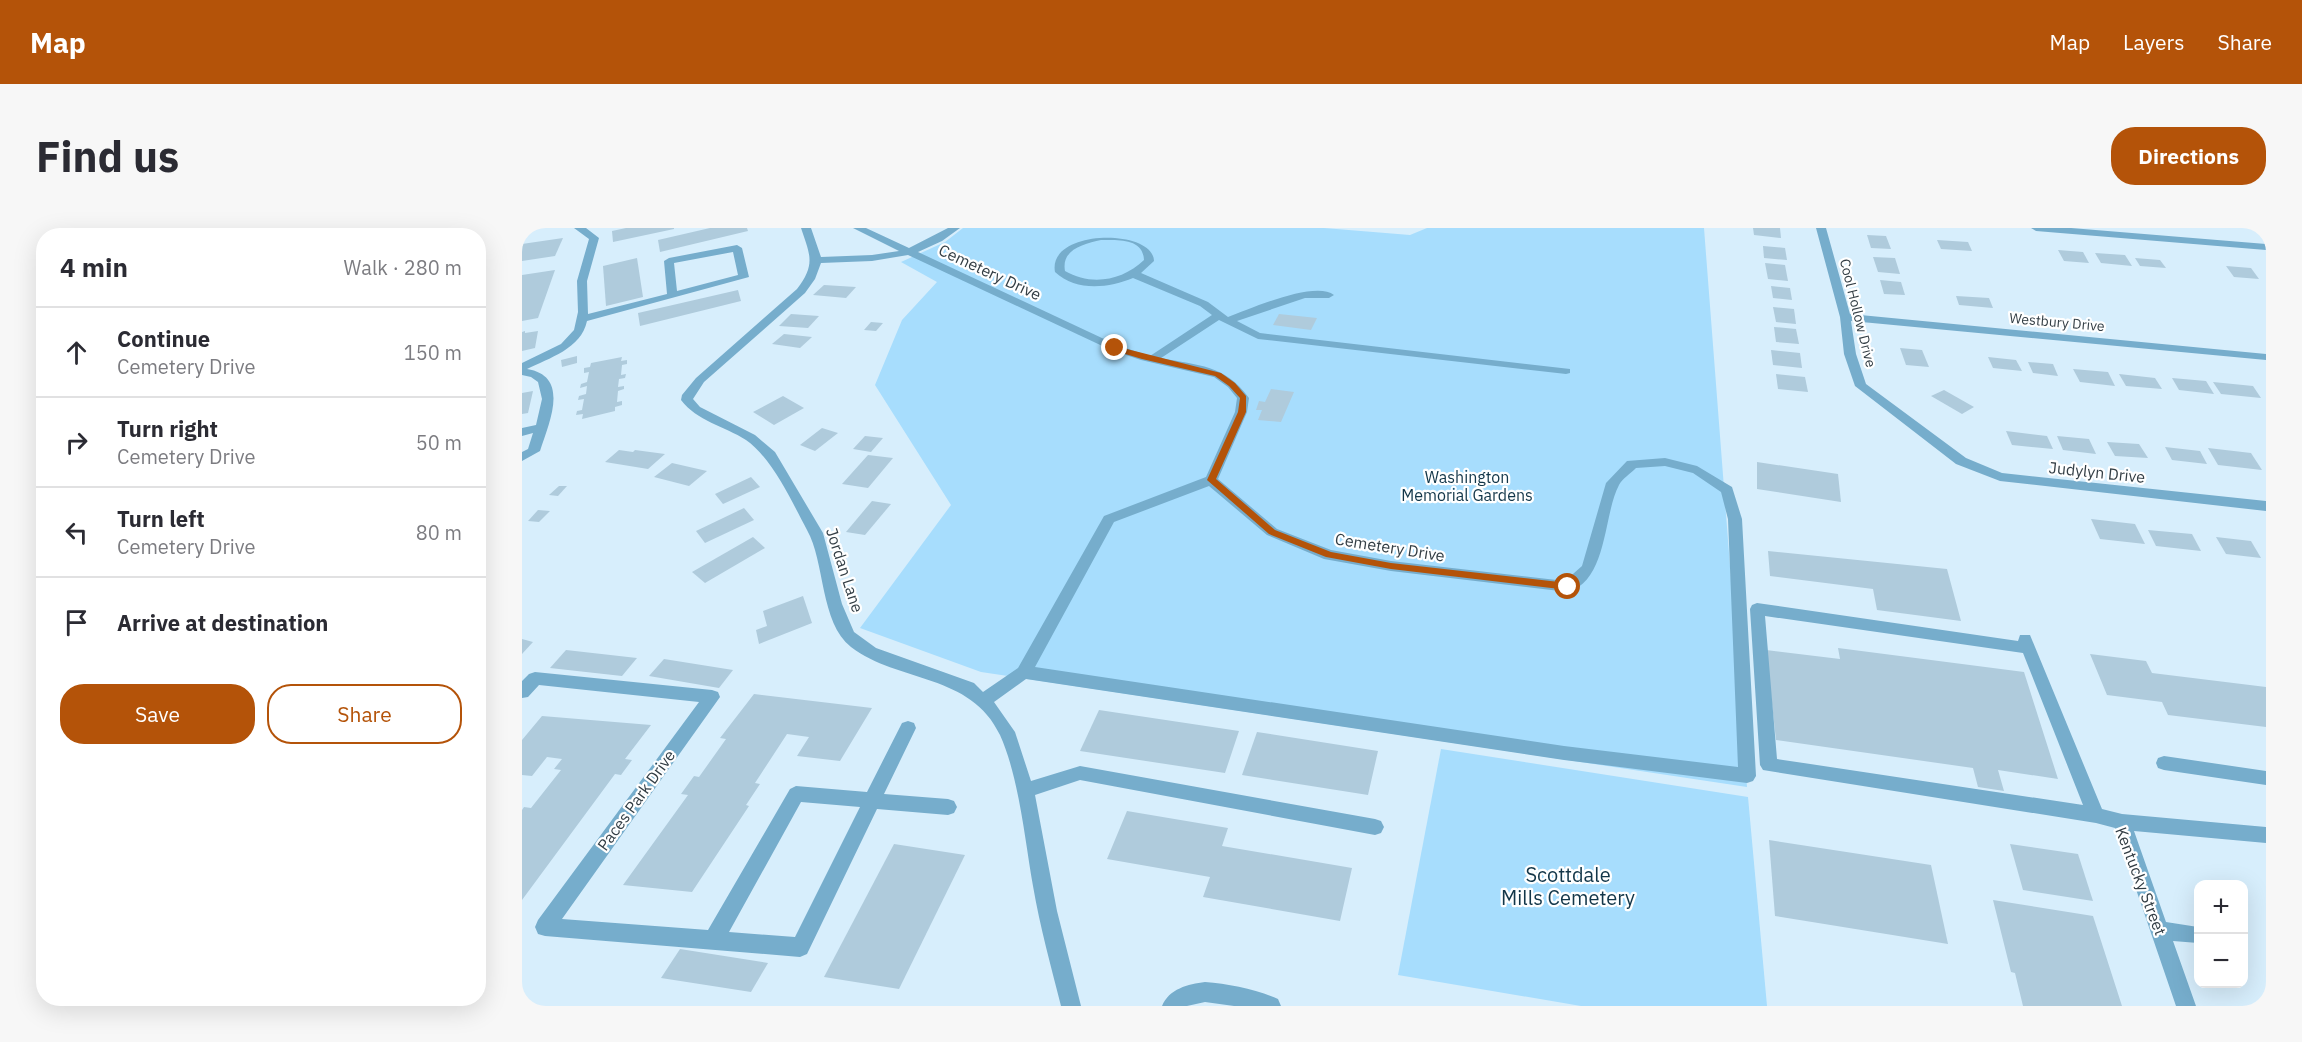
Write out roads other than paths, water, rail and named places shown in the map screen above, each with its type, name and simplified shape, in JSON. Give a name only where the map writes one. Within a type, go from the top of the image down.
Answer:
[{"type":"street","points":[[522,367],[565,346],[579,331],[582,319],[582,281],[594,238],[582,228]]},
{"type":"street","points":[[806,228],[817,260],[876,259],[912,253],[955,228]]},
{"type":"street","name":"Cemetery Drive","points":[[858,228],[1115,348],[1218,374],[1232,384],[1244,398],[1242,412],[1211,480],[1272,532],[1329,555],[1391,566],[1568,587],[1588,568],[1613,483],[1632,464],[1665,462],[1697,470],[1727,490],[1735,519],[1747,776],[1552,751],[1024,672]]},
{"type":"street","name":"Cool Hollow Drive","points":[[1821,228],[1845,317],[1850,354],[1861,386],[1934,441]]},
{"type":"street","points":[[2036,228],[2266,247]]},
{"type":"street","points":[[1133,274],[1149,261],[1150,254],[1147,247],[1129,238],[1101,237],[1087,240],[1065,251],[1057,265],[1060,272],[1067,277],[1085,282],[1106,282],[1133,274],[1204,304],[1223,318],[1258,336],[1566,371]]},
{"type":"street","points":[[582,319],[672,296],[744,277],[737,248],[669,261],[672,296]]},
{"type":"street","name":"Jordan Lane","points":[[817,260],[810,279],[801,291],[700,380],[688,395],[687,400],[696,410],[751,438],[770,455],[816,533],[835,604],[848,635],[871,652],[952,680],[968,688],[983,701],[1007,732],[1025,790],[1047,912],[1071,1006]]},
{"type":"street","points":[[1152,359],[1223,318],[1304,295],[1329,295]]},
{"type":"street","name":"Westbury Drive","points":[[1845,317],[2266,357]]},
{"type":"street","points":[[522,372],[537,375],[545,383],[549,396],[534,451],[522,457]]},
{"type":"street","points":[[522,432],[540,428]]},
{"type":"street","name":"Judylyn Drive","points":[[1934,441],[1961,461],[2000,477],[2266,506]]},
{"type":"street","points":[[983,701],[1024,672],[1109,519],[1211,480]]},
{"type":"street","name":"Kentucky Street","points":[[2096,815],[2027,644],[1757,609],[1768,765],[2096,815],[2122,822],[2186,1006]]},
{"type":"street","name":"Paces Park Drive","points":[[522,692],[535,678],[712,697],[545,927],[800,947],[908,728]]},
{"type":"street","points":[[2164,763],[2266,778]]},
{"type":"street","points":[[1025,790],[1080,773],[1375,827]]},
{"type":"street","points":[[713,940],[796,794],[948,807]]},
{"type":"street","points":[[2122,822],[2266,835]]},
{"type":"street","points":[[2160,930],[2194,935]]},
{"type":"street","points":[[1172,1006],[1183,995],[1200,991],[1271,1006]]},
{"type":"park label","name":"Washington Memorial Gardens","points":[[1467,486]]},
{"type":"park label","name":"Scottdale Mills Cemetery","points":[[1568,886]]}]
